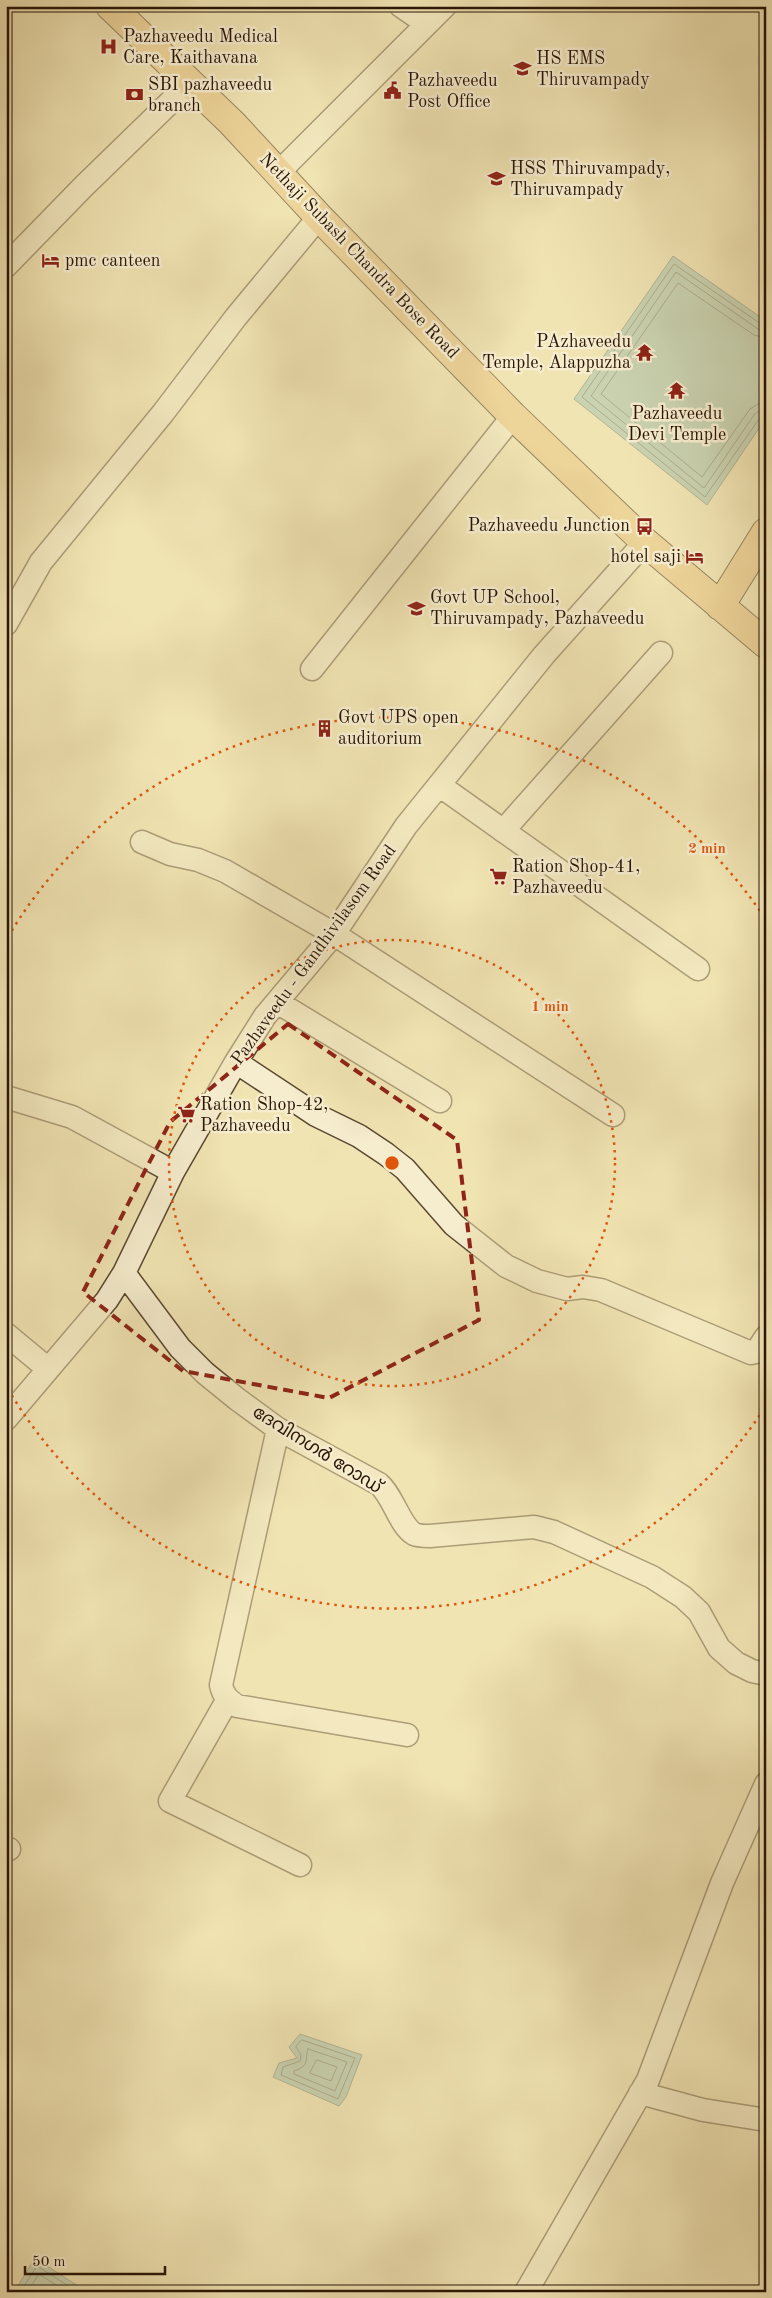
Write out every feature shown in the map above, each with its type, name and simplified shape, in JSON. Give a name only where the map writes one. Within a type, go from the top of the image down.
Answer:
[{"type":"main road","name":"Nethaji Subash Chandra Bose Road","points":[[110,6],[232,123],[319,217],[513,416],[645,542],[766,644]]},
{"type":"main road","points":[[720,606],[766,532]]},
{"type":"street","points":[[401,6],[427,24]]},
{"type":"street","points":[[279,172],[445,6]]},
{"type":"street","points":[[6,266],[84,186],[190,83]]},
{"type":"street","points":[[6,624],[41,562],[162,413],[236,317],[319,217]]},
{"type":"street","points":[[312,669],[513,416]]},
{"type":"street","name":"Pazhaveedu - Gandhivilasom Road","points":[[6,1418],[107,1300],[124,1273],[173,1172],[236,1062],[266,1016],[334,934],[406,826],[544,655],[645,542]]},
{"type":"street","points":[[503,831],[661,654]]},
{"type":"street","points":[[439,785],[698,969]]},
{"type":"street","points":[[142,842],[170,854],[198,860],[225,871],[334,934],[613,1115]]},
{"type":"street","points":[[277,1002],[440,1102]]},
{"type":"street","points":[[236,1062],[316,1115],[359,1136],[386,1154],[405,1169],[454,1225],[506,1266],[536,1282],[567,1289],[583,1287],[601,1290],[751,1353],[756,1352],[766,1337]]},
{"type":"street","points":[[6,1097],[72,1117],[173,1172]]},
{"type":"street","name":"ദേവിനഗർ റോഡ്","points":[[124,1273],[180,1348],[224,1389],[278,1430],[379,1484],[386,1491],[407,1526],[414,1534],[430,1536],[534,1528],[554,1532],[652,1577],[683,1597],[700,1612],[720,1648],[736,1663],[752,1671],[766,1674]]},
{"type":"street","points":[[6,1334],[47,1368]]},
{"type":"street","points":[[278,1430],[221,1685],[228,1699],[237,1706],[407,1735]]},
{"type":"street","points":[[228,1699],[170,1801],[300,1865]]},
{"type":"street","points":[[526,2292],[648,2080],[722,1883],[766,1784]]},
{"type":"street","points":[[640,2093],[703,2110],[766,2120]]},
{"type":"highlighted area","points":[[288,1024],[457,1140],[479,1320],[329,1398],[183,1371],[83,1292],[170,1122]]},
{"type":"water","points":[[673,256],[766,321],[766,418],[707,505],[574,399]]},
{"type":"water","points":[[300,2034],[362,2055],[346,2097],[339,2106],[273,2077],[279,2063],[297,2058],[289,2047]]},
{"type":"water","points":[[35,2258],[87,2292],[14,2292]]},
{"type":"place","name":"Pazhaveedu Medical Care, Kaithavana","points":[[109,47]]},
{"type":"place","name":"HS EMS Thiruvampady","points":[[522,69]]},
{"type":"place","name":"Pazhaveedu Post Office","points":[[393,91]]},
{"type":"place","name":"SBI pazhaveedu branch","points":[[134,95]]},
{"type":"place","name":"HSS Thiruvampady, Thiruvampady","points":[[496,179]]},
{"type":"place","name":"pmc canteen","points":[[51,261]]},
{"type":"place","name":"PAzhaveedu Temple, Alappuzha","points":[[645,352]]},
{"type":"place","name":"Pazhaveedu Devi Temple","points":[[677,391]]},
{"type":"place","name":"Pazhaveedu Junction","points":[[644,526]]},
{"type":"place","name":"hotel saji","points":[[695,557]]},
{"type":"place","name":"Govt UP School, Thiruvampady, Pazhaveedu","points":[[416,608]]},
{"type":"place","name":"Govt UPS open auditorium","points":[[324,728]]},
{"type":"place","name":"Ration Shop-41, Pazhaveedu","points":[[498,877]]},
{"type":"place","name":"Ration Shop-42, Pazhaveedu","points":[[186,1115]]}]
